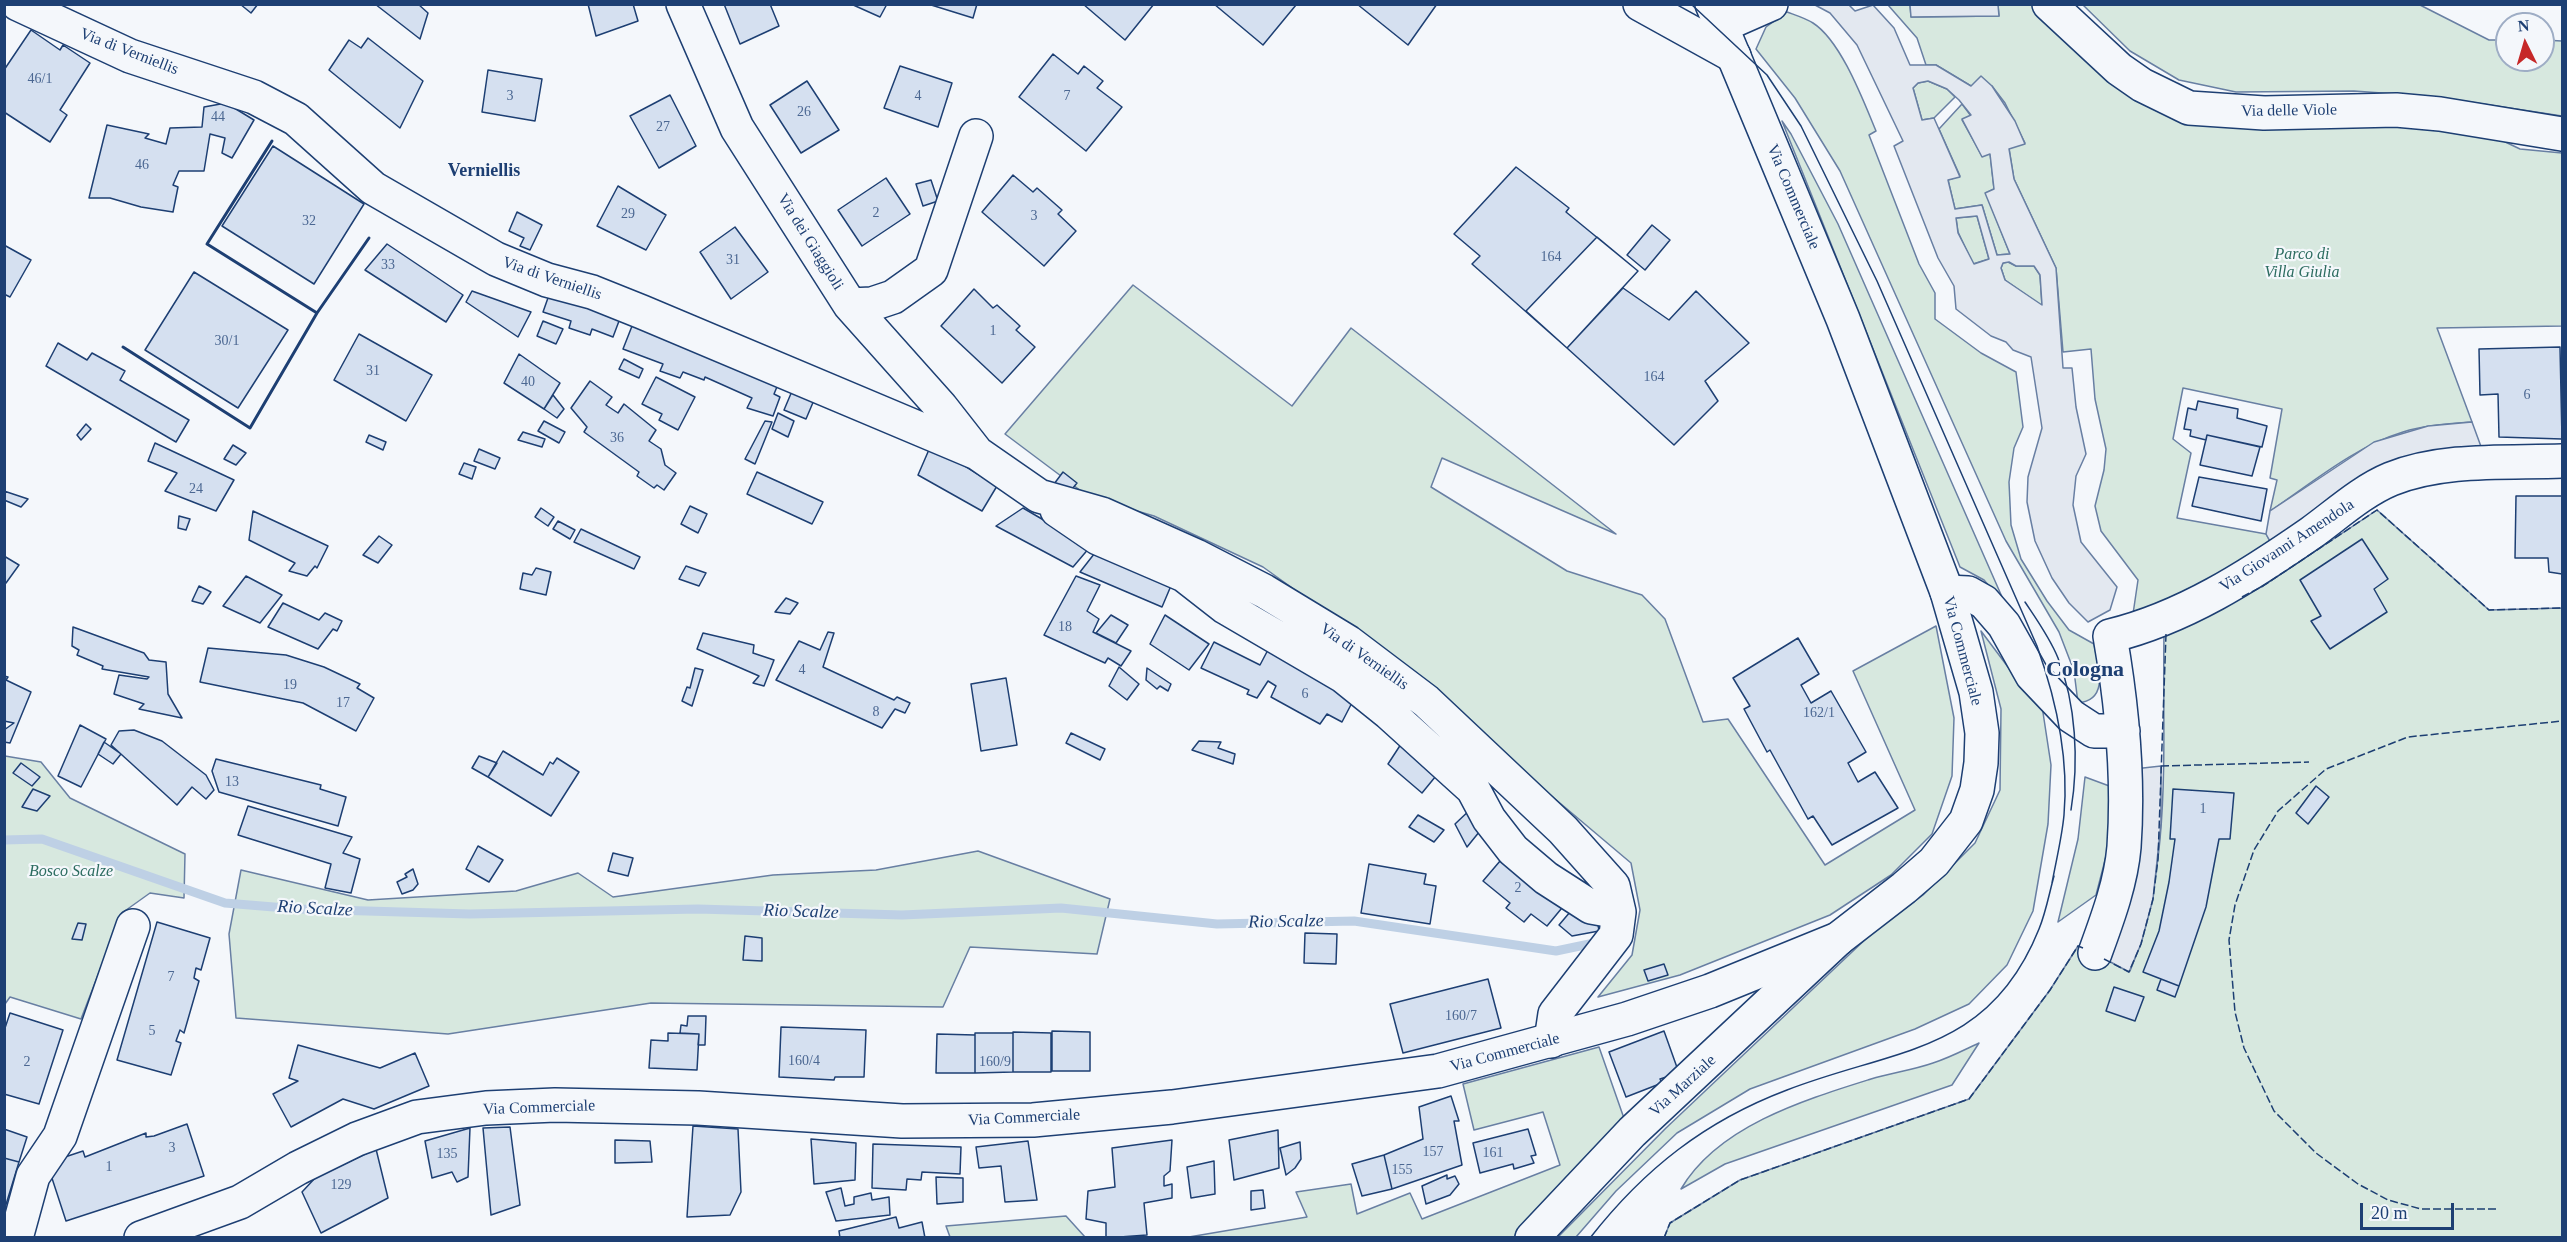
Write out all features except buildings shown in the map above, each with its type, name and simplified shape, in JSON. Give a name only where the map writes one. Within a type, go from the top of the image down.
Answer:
[{"type":"street","name":"Via di Verniellis","points":[[18,4],[130,56],[254,97],[296,119],[373,188],[496,259],[547,280],[602,296],[977,453],[1098,538],[1184,575],[1225,607],[1343,676],[1473,789],[1490,819],[1513,850],[1546,878],[1591,907],[1619,912],[1613,886],[1563,830],[1426,701],[1348,642],[1264,591],[1196,556],[1102,514],[1039,496]]},
{"type":"street","name":"Via dei Giaggioli","points":[[683,4],[737,128],[850,305],[942,407],[977,453]]},
{"type":"street","points":[[1640,4],[1734,56]]},
{"type":"street","points":[[1717,15],[1771,4]]},
{"type":"street","name":"Via delle Viole","points":[[2049,4],[2119,69],[2142,85],[2189,108],[2264,113],[2396,110],[2440,114],[2562,134]]},
{"type":"street","name":"Via Commerciale","points":[[141,1238],[240,1202],[298,1168],[357,1139],[417,1117],[486,1108],[555,1105],[698,1108],[902,1121],[1034,1120],[1172,1107],[1438,1071],[1551,1041],[1710,991],[1838,939],[1934,862],[1966,821],[1977,790],[1982,734],[1977,692],[1947,592],[1844,319],[1717,15]]},
{"type":"street","points":[[850,305],[873,304],[893,297],[931,270],[976,136]]},
{"type":"street","name":"Via Giovanni Amendola","points":[[2095,953],[2110,911],[2124,849],[2122,731],[2110,636],[2148,627],[2203,601],[2271,561],[2390,480],[2420,470],[2562,461]]},
{"type":"street","points":[[1947,592],[1968,593],[1984,602],[2004,625],[2032,675],[2071,716],[2094,730],[2122,731]]},
{"type":"street","points":[[1551,1041],[1555,1014],[1616,935],[1619,912]]},
{"type":"street","points":[[16,1238],[33,1176],[60,1136],[133,926]]},
{"type":"street","name":"Via Marziale","points":[[1532,1238],[1632,1132],[1838,939]]},
{"type":"green space","name":"Parco di Villa Giulia","points":[[1888,5],[1910,5],[1911,17],[1999,16],[1998,5],[2037,5],[2151,100],[2478,129],[2520,149],[2562,153],[2562,326],[2437,328],[2472,422],[2420,428],[2385,439],[2350,456],[2270,511],[2277,480],[2270,478],[2282,409],[2183,388],[2173,439],[2191,453],[2177,518],[2266,534],[2271,543],[2154,611],[2133,614],[2138,580],[2101,531],[2095,506],[2104,470],[2106,449],[2095,399],[2091,349],[2063,352],[2056,268],[2014,179],[2009,148],[2025,143],[2005,103],[1992,86],[1971,86],[1936,65],[1926,65],[1917,38]]},
{"type":"green space","points":[[2083,5],[2420,5],[2489,40],[2495,40],[2495,72],[2555,72],[2555,41],[2562,41],[2562,116],[2437,97],[2354,91],[2236,92],[2179,80],[2130,51]]},
{"type":"green space","points":[[1787,12],[1810,21],[1823,32],[1833,43],[1850,72],[1876,131],[1869,135],[1919,264],[1935,293],[1935,319],[1981,353],[2016,372],[2023,427],[2014,448],[2009,482],[2011,525],[2021,559],[2047,601],[2069,630],[2094,644],[2100,681],[2095,696],[2088,701],[2078,703],[2074,671],[2059,632],[2006,541],[1840,171],[1795,98],[1756,49],[1766,27]]},
{"type":"green space","points":[[1928,81],[1947,89],[1955,97],[1934,118],[1922,120],[1913,88],[1918,83]]},
{"type":"green space","points":[[1962,104],[1971,116],[1962,120],[1982,156],[1990,153],[1994,189],[1986,193],[2010,254],[1997,255],[1982,205],[1955,209],[1948,180],[1960,176],[1939,129]]},
{"type":"green space","points":[[1782,121],[1838,224],[2006,606],[1984,580],[1960,567]]},
{"type":"green space","points":[[1977,216],[1989,259],[1973,264],[1958,232],[1956,218]]},
{"type":"green space","points":[[2008,262],[2016,266],[2034,266],[2040,275],[2042,306],[2005,280],[2001,268],[2003,263]]},
{"type":"green space","points":[[1133,285],[1292,406],[1351,328],[1616,534],[1442,458],[1431,487],[1567,571],[1642,595],[1665,619],[1703,722],[1728,719],[1825,865],[1915,810],[1853,671],[1936,626],[1954,718],[1952,776],[1932,834],[1891,875],[1830,915],[1680,975],[1598,997],[1632,955],[1640,910],[1631,863],[1548,793],[1433,689],[1263,567],[1154,516],[1089,497],[1005,434]]},
{"type":"green space","points":[[2377,510],[2489,610],[2562,608],[2562,1237],[1664,1238],[1670,1223],[1740,1180],[1969,1099],[2050,990],[2078,946],[2130,971],[2144,931],[2159,848],[2164,763],[2164,635],[2263,586]]},
{"type":"green space","points":[[1981,631],[2020,683],[2042,706],[2051,765],[2048,824],[2033,911],[2007,965],[1969,1004],[1915,1029],[1750,1089],[1677,1133],[1616,1191],[1576,1237],[1557,1238],[1666,1128],[1871,934],[1923,895],[1975,843],[2000,790],[2001,709]]},
{"type":"green space","name":"Bosco Scalze","points":[[5,756],[41,762],[70,798],[185,854],[184,898],[150,893],[122,913],[81,1019],[10,997],[5,1004]]},
{"type":"green space","points":[[2085,777],[2112,787],[2110,841],[2096,895],[2058,922],[2078,839]]},
{"type":"green space","points":[[978,851],[1110,899],[1097,954],[970,947],[943,1007],[651,1003],[448,1034],[236,1018],[229,934],[241,870],[368,900],[516,891],[578,873],[613,897],[773,875],[876,870]]},
{"type":"green space","points":[[1979,1043],[1952,1085],[1725,1164],[1681,1189],[1697,1167],[1717,1148],[1765,1118],[1845,1087],[1939,1061]]},
{"type":"green space","points":[[1599,1047],[1626,1124],[1516,1237],[1183,1238],[1307,1217],[1296,1192],[1351,1184],[1357,1214],[1410,1193],[1422,1219],[1560,1165],[1543,1112],[1474,1130],[1463,1084]]},
{"type":"green space","points":[[1066,1216],[1085,1237],[950,1237],[946,1226]]},
{"type":"shaded area","points":[[1815,5],[1849,5],[1855,11],[1873,5],[1894,28],[1910,65],[1936,65],[1971,86],[1981,76],[1992,86],[2015,121],[2025,144],[2009,149],[2014,179],[2056,268],[2063,368],[2072,368],[2076,407],[2086,454],[2076,476],[2073,505],[2081,542],[2117,587],[2110,610],[2088,622],[2069,603],[2052,578],[2035,541],[2027,502],[2028,477],[2042,428],[2031,357],[2013,350],[2006,342],[1991,336],[1956,309],[1954,286],[1938,258],[1894,146],[1903,141],[1857,45],[1830,13]],"holes":[[[1928,81],[1947,89],[1959,100],[1971,115],[1962,119],[1982,157],[1990,154],[1994,189],[1985,193],[2010,254],[1997,255],[1982,205],[1955,209],[1948,180],[1960,177],[1934,118],[1922,120],[1913,88],[1918,83]],[[1977,216],[1989,259],[1974,264],[1958,233],[1956,218]],[[2003,263],[2034,266],[2040,275],[2042,305],[2005,280],[2001,268]]]},
{"type":"shaded area","points":[[1910,5],[1998,5],[1999,16],[1911,17]]},
{"type":"shaded area","points":[[2472,422],[2483,452],[2271,543],[2266,534],[2270,511],[2374,442],[2428,426]]},
{"type":"shaded area","points":[[2161,766],[2161,823],[2153,899],[2141,944],[2129,972],[2105,959],[2134,769]]},
{"type":"waterway","name":"Rio Scalze","points":[[4,840],[42,839],[225,903],[298,909],[470,914],[698,909],[902,915],[1061,908],[1217,924],[1354,921],[1556,951],[1599,942]]},
{"type":"tram line","points":[[1691,4],[1767,75],[1801,126],[1877,281],[2037,646],[2060,729],[2065,772],[2063,823],[2052,883]]},
{"type":"tram line","points":[[2025,602],[2055,651],[2069,694],[2075,753],[2071,810]]},
{"type":"tram line","points":[[1590,1238],[1632,1190],[1654,1169],[1703,1132],[1729,1116],[1787,1090],[1935,1041],[1966,1024],[1994,1001],[2018,970],[2039,929],[2054,876]]},
{"type":"fence","points":[[2242,597],[2263,586],[2377,510],[2489,610],[2562,608]]},
{"type":"fence","points":[[2104,959],[2129,972],[2141,944],[2153,899],[2158,859],[2166,634]]},
{"type":"fence","points":[[2496,1209],[2421,1209],[2388,1200],[2358,1184],[2316,1153],[2274,1111],[2244,1048],[2235,1012],[2229,940],[2235,905],[2254,850],[2278,811],[2326,769],[2408,737],[2562,721]]},
{"type":"fence","points":[[2161,766],[2309,762]]},
{"type":"fence","points":[[1664,1238],[1670,1223],[1740,1180],[1969,1099],[2050,990],[2078,946],[2083,948]]},
{"type":"wall","points":[[272,141],[207,244],[317,313]]},
{"type":"wall","points":[[123,347],[250,428],[317,313],[369,238]]},
{"type":"district","name":"Verniellis","points":[[484,171]]},
{"type":"district","name":"Cologna","points":[[2085,670]]}]
